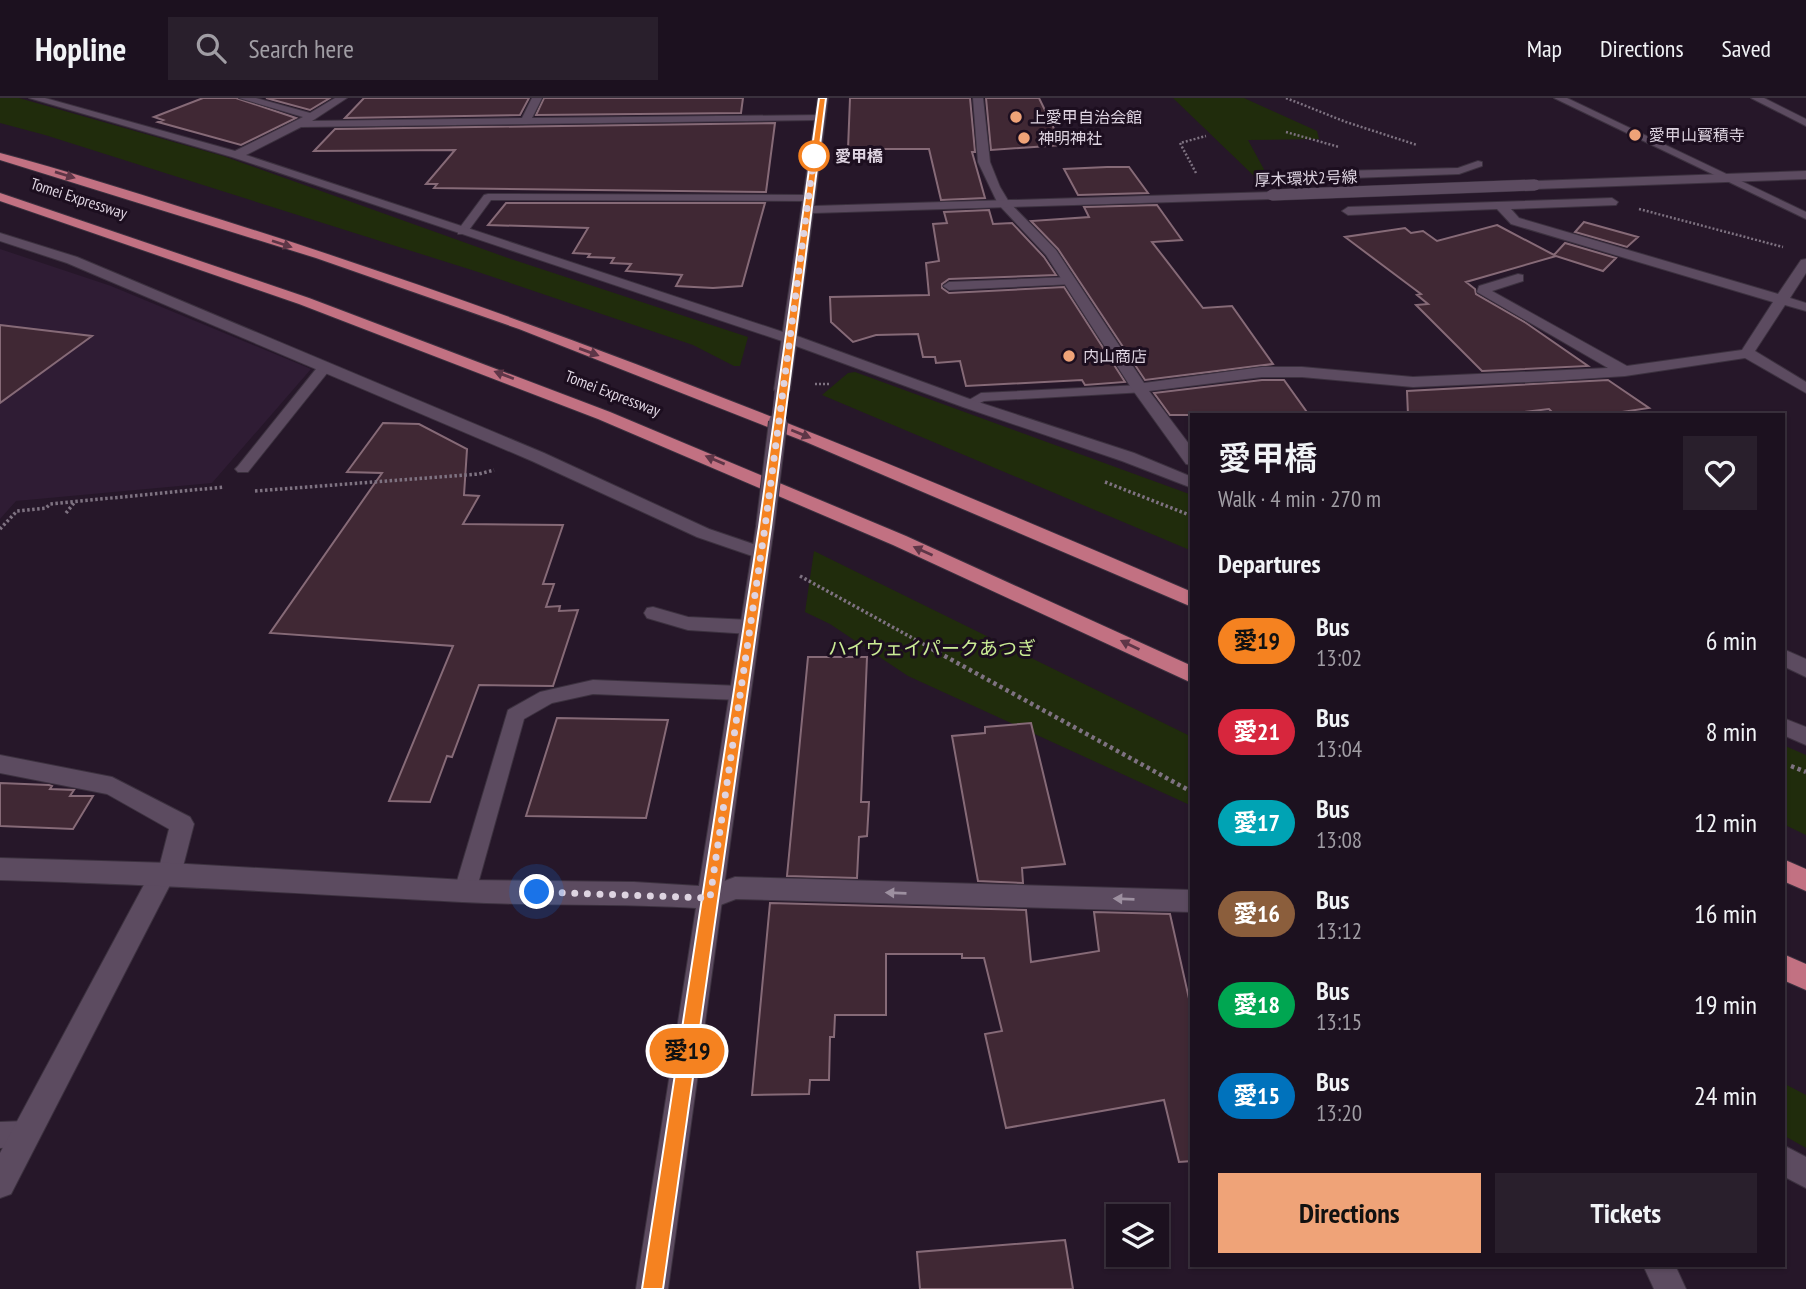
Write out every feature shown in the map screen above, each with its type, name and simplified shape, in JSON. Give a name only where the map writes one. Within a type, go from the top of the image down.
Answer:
[{"type":"highway","name":"Tomei Expressway","points":[[0,156],[180,210],[414,287],[646,373],[892,471],[1190,599]]},
{"type":"highway","name":"Tomei Expressway","points":[[0,197],[355,317],[646,430],[839,513],[1190,674]]},
{"type":"highway","points":[[1785,871],[1806,880]]},
{"type":"highway","points":[[1785,967],[1806,978]]},
{"type":"street","points":[[34,98],[236,156],[790,338],[969,404],[1128,457],[1190,482]]},
{"type":"street","points":[[244,98],[314,117]]},
{"type":"street","points":[[236,156],[314,117],[342,98]]},
{"type":"street","points":[[526,120],[537,98]]},
{"type":"street","points":[[652,1289],[765,527],[823,98]]},
{"type":"street","points":[[978,98],[984,162],[1004,204],[1051,253],[1140,388],[1190,457]]},
{"type":"street","points":[[1756,98],[1806,123]]},
{"type":"street","points":[[299,124],[820,117]]},
{"type":"street","points":[[1298,176],[1459,171],[1478,164]]},
{"type":"street","points":[[1383,174],[1418,208]]},
{"type":"street","name":"厚木環状2号線","points":[[808,204],[1004,204],[1212,198],[1806,175]]},
{"type":"street","points":[[1348,211],[1612,202]]},
{"type":"street","points":[[1501,206],[1515,221],[1806,307]]},
{"type":"street","points":[[0,237],[72,260],[538,457],[703,533],[761,553]]},
{"type":"street","points":[[1748,354],[1806,263]]},
{"type":"street","points":[[1518,278],[1484,289],[1484,292],[1625,370]]},
{"type":"street","points":[[1140,388],[1262,372],[1302,372],[1413,382],[1625,370],[1735,354],[1748,354],[1806,388]]},
{"type":"street","points":[[1785,657],[1806,669]]},
{"type":"street","points":[[1785,727],[1806,736]]},
{"type":"street","points":[[0,764],[112,786],[182,824],[167,874],[12,1134],[0,1183]]},
{"type":"street","points":[[0,869],[167,874],[465,891],[634,893],[710,898],[735,888],[1190,904]]},
{"type":"street","points":[[1785,1161],[1806,1173]]},
{"type":"street","points":[[1660,1267],[1670,1289]]},
{"type":"lane","points":[[1559,98],[1806,216]]},
{"type":"lane","points":[[462,232],[488,197],[808,204]]},
{"type":"lane","points":[[949,286],[1070,281]]},
{"type":"lane","points":[[243,469],[325,367]]},
{"type":"lane","points":[[969,404],[981,397],[1140,388]]},
{"type":"lane","points":[[653,612],[668,620],[689,625],[750,627]]},
{"type":"lane","points":[[465,891],[515,715],[547,697],[593,687],[740,693]]},
{"type":"path","points":[[1286,98],[1346,122],[1418,145]]},
{"type":"path","points":[[1206,135],[1180,143],[1212,198]]},
{"type":"path","points":[[1612,202],[1793,249]]},
{"type":"path","points":[[66,513],[75,502]]},
{"type":"path","points":[[800,576],[1190,791]]},
{"type":"shaded area","points":[[0,249],[111,286],[311,369],[212,483],[16,501],[0,519]]},
{"type":"green space","points":[[0,98],[19,98],[223,156],[508,258],[748,337],[740,366],[734,366],[693,345],[478,272],[0,123]]},
{"type":"green space","points":[[1173,98],[1244,98],[1317,131],[1319,139],[1248,140],[1267,175],[1254,176]]},
{"type":"green space","points":[[855,372],[1190,494],[1190,550],[822,395],[848,373]]},
{"type":"green space","name":"ハイウェイパークあつぎ","points":[[814,551],[1190,736],[1190,805],[908,676],[830,624],[805,612]]},
{"type":"green space","points":[[1785,746],[1806,755],[1806,835],[1785,825]]},
{"type":"green space","points":[[1785,1084],[1806,1095],[1806,1148],[1785,1136]]},
{"type":"building","points":[[203,98],[236,98],[296,118],[241,145],[158,122],[163,120],[154,117]]},
{"type":"building","points":[[266,98],[330,98],[310,110]]},
{"type":"building","points":[[364,98],[529,98],[520,115],[345,118]]},
{"type":"building","points":[[544,98],[743,98],[741,113],[536,115]]},
{"type":"building","points":[[850,98],[970,98],[975,152],[972,152],[985,198],[941,200],[929,149],[848,149]]},
{"type":"building","points":[[986,98],[1039,98],[1062,145],[991,150]]},
{"type":"building","points":[[775,123],[766,192],[434,188],[437,184],[426,184],[455,150],[314,151],[335,129]]},
{"type":"building","points":[[1129,167],[1148,193],[1078,195],[1064,169]]},
{"type":"building","points":[[506,203],[765,203],[742,286],[713,288],[676,286],[682,275],[626,271],[631,264],[611,263],[614,258],[588,257],[590,254],[573,253],[588,228],[488,225]]},
{"type":"building","points":[[1157,205],[1182,240],[1152,242],[1203,308],[1232,306],[1273,364],[1145,380],[1058,249],[1031,221],[1089,217],[1084,207]]},
{"type":"building","points":[[989,210],[993,224],[1012,223],[1044,257],[1056,275],[949,279],[942,284],[942,288],[949,293],[1064,287],[1125,382],[1085,385],[1082,380],[966,386],[960,361],[936,363],[935,357],[923,357],[918,334],[876,335],[853,342],[831,322],[830,297],[929,295],[926,263],[939,261],[933,224],[947,223],[944,212]]},
{"type":"building","points":[[1584,222],[1638,237],[1627,247],[1575,232]]},
{"type":"building","points":[[1497,225],[1554,255],[1565,243],[1616,258],[1603,271],[1556,256],[1466,282],[1475,289],[1476,294],[1526,323],[1588,366],[1482,371],[1416,305],[1428,304],[1417,295],[1421,294],[1345,237],[1405,228],[1411,233],[1423,231],[1437,241]]},
{"type":"building","points":[[0,325],[92,336],[0,403]]},
{"type":"building","points":[[1262,380],[1284,380],[1308,413],[1170,415],[1154,393]]},
{"type":"building","points":[[1608,380],[1649,408],[1615,413],[1553,413],[1549,409],[1516,413],[1408,413],[1407,391]]},
{"type":"building","points":[[383,423],[419,424],[467,449],[464,495],[479,496],[463,524],[563,525],[543,584],[554,584],[546,607],[560,606],[559,611],[578,610],[553,686],[479,685],[452,757],[447,756],[430,802],[389,801],[453,646],[270,633],[382,473],[347,472]]},
{"type":"building","points":[[808,657],[867,657],[861,802],[869,802],[867,836],[859,837],[857,878],[787,876]]},
{"type":"building","points":[[557,718],[668,720],[646,818],[526,816]]},
{"type":"building","points":[[1031,723],[1065,864],[1022,868],[1023,883],[978,881],[952,736],[985,733],[985,727]]},
{"type":"building","points":[[0,783],[49,785],[52,786],[50,789],[74,790],[70,796],[93,796],[73,829],[0,826]]},
{"type":"building","points":[[770,903],[1026,910],[1031,962],[1099,951],[1094,912],[1170,914],[1190,1003],[1190,1161],[1179,1162],[1164,1100],[1006,1128],[985,1034],[1002,1031],[984,958],[962,958],[962,954],[886,954],[886,1015],[835,1015],[834,1037],[830,1037],[829,1080],[810,1080],[809,1094],[752,1095]]},
{"type":"building","points":[[1065,1240],[1073,1289],[920,1289],[917,1252]]},
{"type":"bus line","name":"愛19","points":[[652,1289],[765,527],[823,98]]},
{"type":"place","name":"上愛甲自治会館","points":[[1016,117]]},
{"type":"place","name":"愛甲山寳積寺","points":[[1635,135]]},
{"type":"place","name":"神明神社","points":[[1024,138]]},
{"type":"place","name":"愛甲橋","points":[[814,156]]},
{"type":"place","name":"内山商店","points":[[1069,356]]},
{"type":"route","points":[[537,892],[634,893],[710,898],[765,527],[814,156]]}]
